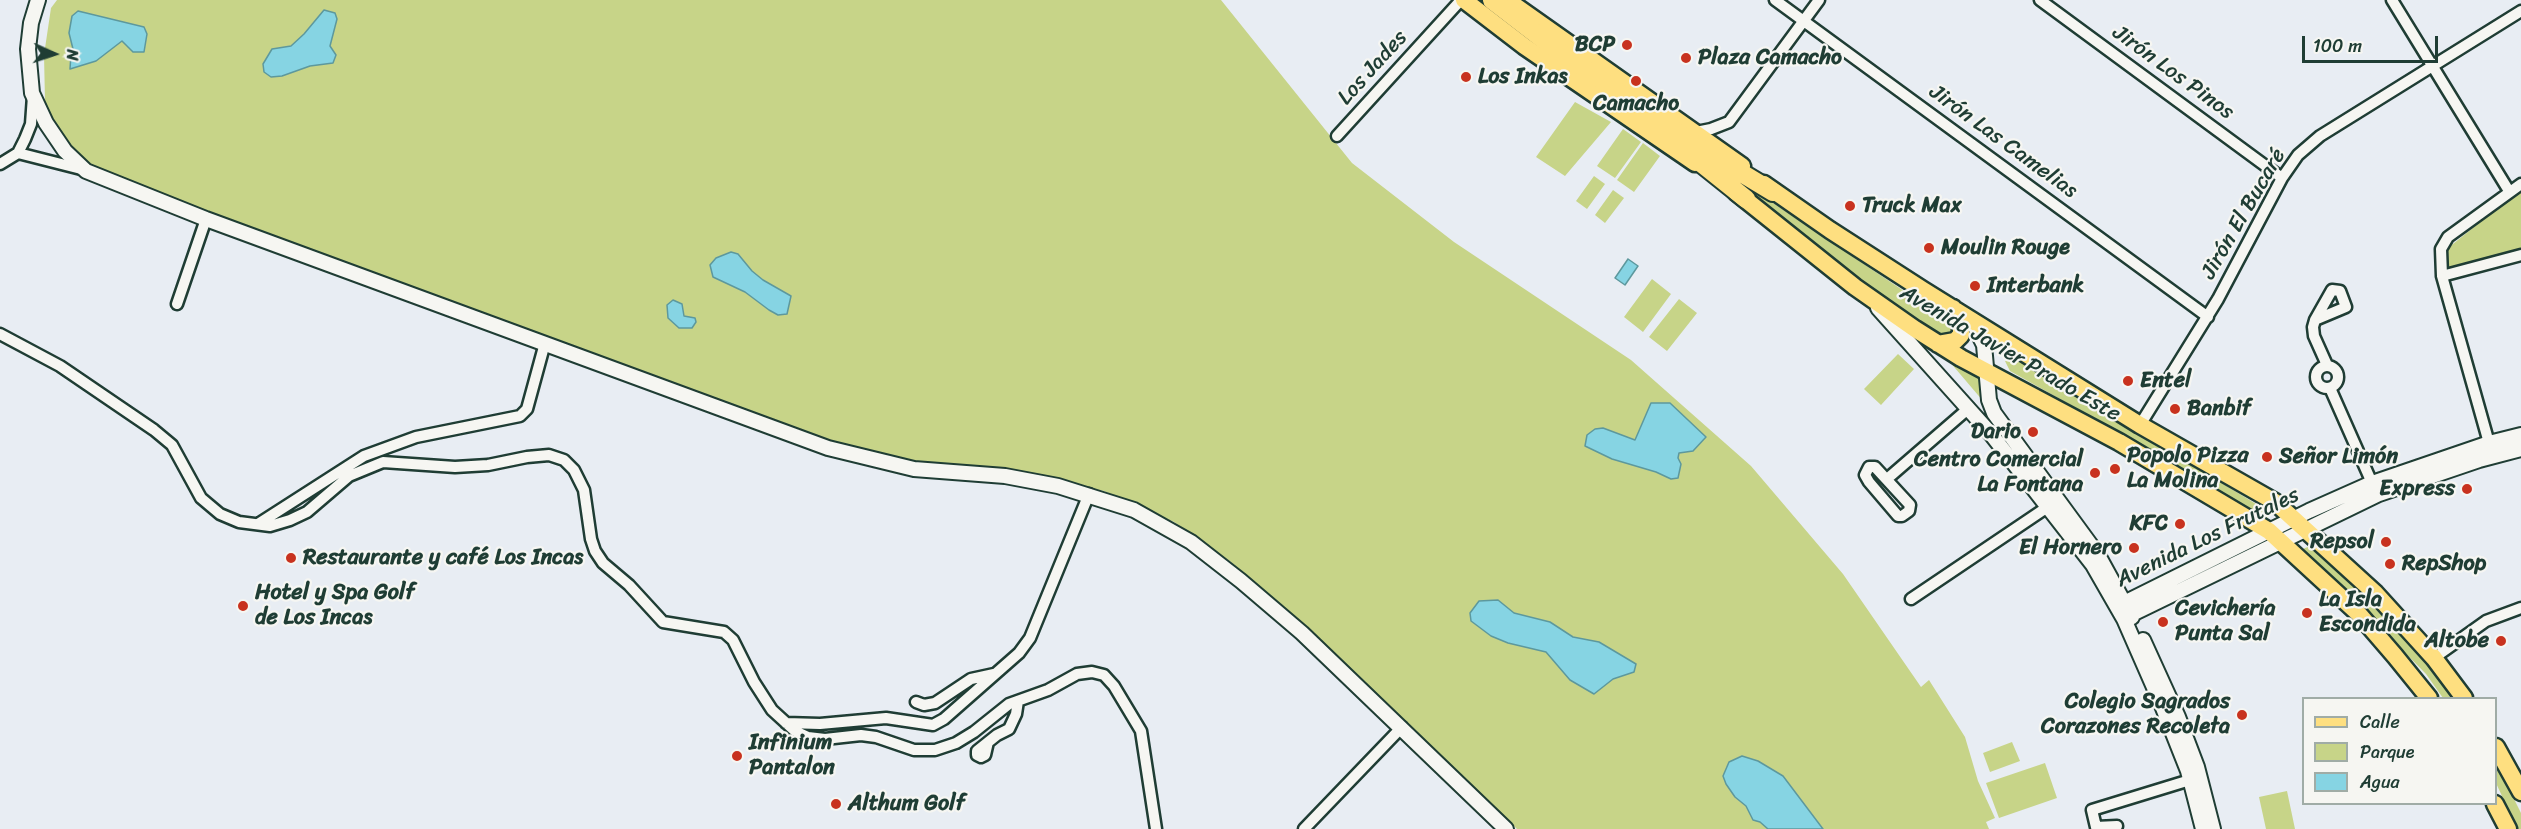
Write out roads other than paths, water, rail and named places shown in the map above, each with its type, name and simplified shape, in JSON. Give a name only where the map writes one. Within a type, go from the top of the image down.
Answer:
[{"type":"highway","points":[[1479,0],[1705,151],[1773,192]]},
{"type":"highway","points":[[1492,0],[1514,23],[1691,155],[1746,199]]},
{"type":"main road","points":[[38,0],[31,23],[28,49],[32,93],[46,123],[65,151],[86,171],[206,219],[859,457],[914,470],[1005,476],[1089,494],[1134,510],[1191,542],[1302,633],[1506,829]]},
{"type":"main road","name":"Avenida Javier Prado Este","points":[[1463,0],[1524,46],[1746,199],[1871,299],[1938,344],[2119,442],[2275,536],[2358,613],[2396,656],[2427,697]]},
{"type":"main road","name":"Avenida Javier Prado Este","points":[[1507,0],[1731,157],[1773,192],[1853,246],[2140,424],[2264,495],[2300,524],[2375,593],[2434,658],[2463,697]]},
{"type":"main road","points":[[1871,299],[1969,408],[2049,506],[2124,610],[2190,780],[2203,829]]},
{"type":"main road","points":[[1938,344],[1955,341],[1961,335],[1961,325],[1953,308]]},
{"type":"main road","points":[[1971,319],[1984,345],[1989,400],[1994,413],[2072,516],[2098,555],[2178,717],[2197,767],[2213,829]]},
{"type":"main road","name":"Avenida Los Frutales","points":[[2124,610],[2300,524],[2372,483],[2485,444],[2521,435]]},
{"type":"main road","points":[[2479,460],[2474,458],[2473,454],[2485,444]]},
{"type":"main road","name":"Avenida Los Frutales","points":[[2300,524],[2479,460],[2521,449]]},
{"type":"main road","points":[[2497,749],[2521,792]]},
{"type":"main road","points":[[2496,805],[2508,829]]},
{"type":"street","name":"Los Jades","points":[[1337,136],[1463,0]]},
{"type":"street","name":"Jirón Las Camelias","points":[[1775,0],[2208,316]]},
{"type":"street","points":[[1696,132],[1729,122],[1819,0]]},
{"type":"street","name":"Jirón Los Pinos","points":[[2040,0],[2282,178]]},
{"type":"street","points":[[2392,0],[2510,191]]},
{"type":"street","name":"Jirón El Bucaré","points":[[2140,424],[2208,316],[2282,178],[2298,155],[2320,136],[2521,11]]},
{"type":"street","points":[[0,164],[18,153],[31,124],[32,93]]},
{"type":"street","points":[[18,153],[86,171]]},
{"type":"street","points":[[2485,444],[2442,276],[2441,249],[2448,237],[2521,184]]},
{"type":"street","points":[[177,304],[206,219]]},
{"type":"street","points":[[2442,276],[2521,255]]},
{"type":"street","points":[[2315,320],[2314,336],[2326,365],[2338,373],[2338,380],[2330,388],[2324,388],[2316,380],[2318,370],[2326,365]]},
{"type":"street","points":[[0,334],[60,366],[154,430],[172,445],[201,498],[219,514],[239,522],[270,526],[290,520],[307,512],[350,476],[383,462],[455,467],[488,465],[549,455],[564,460],[574,470],[584,490],[591,539],[595,551],[603,562],[629,585],[663,622],[724,632],[733,640],[754,682],[772,710],[786,723],[808,737],[825,739],[861,735],[876,737],[914,750],[935,750],[956,743],[974,732],[995,714],[1018,701],[1048,690],[1077,674],[1092,672],[1104,675],[1114,686],[1142,731],[1156,829]]},
{"type":"street","points":[[258,524],[364,456],[416,437],[520,416],[527,409],[545,343]]},
{"type":"street","points":[[2330,388],[2372,483]]},
{"type":"street","points":[[1887,479],[1969,408]]},
{"type":"street","points":[[1869,466],[1875,467],[1887,479],[1910,505],[1910,511],[1902,516],[1898,516],[1869,482],[1865,471],[1869,466]]},
{"type":"street","points":[[786,723],[820,724],[886,718],[933,725],[959,707],[1019,653],[1030,638],[1089,494]]},
{"type":"street","points":[[1911,599],[2049,506]]},
{"type":"street","points":[[2434,658],[2486,621],[2521,608]]},
{"type":"street","points":[[916,702],[924,705],[935,703],[971,679],[994,674]]},
{"type":"street","points":[[988,742],[1009,729],[1016,714],[1018,701]]},
{"type":"street","points":[[1304,829],[1402,728]]},
{"type":"street","points":[[2119,827],[2095,825],[2092,810],[2190,780]]},
{"type":"street","points":[[2108,804],[2119,827]]},
{"type":"water","points":[[324,10],[335,13],[337,19],[330,46],[336,55],[333,63],[310,66],[282,76],[271,77],[264,72],[263,64],[272,49],[291,46]]},
{"type":"water","points":[[78,11],[144,27],[147,34],[144,52],[133,52],[122,41],[96,61],[70,69],[73,49],[69,33],[72,16]]},
{"type":"water","points":[[731,252],[738,254],[763,280],[791,296],[787,314],[778,315],[745,292],[713,277],[710,265],[716,258]]},
{"type":"water","points":[[1628,259],[1638,266],[1625,285],[1615,278]]},
{"type":"water","points":[[673,300],[682,304],[684,316],[695,318],[696,322],[692,328],[679,328],[668,318],[667,305]]},
{"type":"water","points":[[1651,403],[1670,403],[1706,437],[1693,451],[1679,453],[1678,458],[1681,464],[1678,478],[1671,479],[1656,472],[1612,459],[1585,446],[1587,435],[1595,429],[1603,428],[1635,440]]},
{"type":"water","points":[[1498,600],[1514,613],[1550,622],[1573,637],[1599,642],[1636,664],[1634,672],[1613,679],[1594,694],[1570,680],[1546,652],[1508,643],[1491,636],[1471,621],[1470,613],[1479,601]]},
{"type":"water","points":[[1742,756],[1758,761],[1783,776],[1823,829],[1768,829],[1760,822],[1753,820],[1746,806],[1735,797],[1723,776],[1729,762]]},
{"type":"place","name":"BCP","points":[[1627,45]]},
{"type":"place","name":"Plaza Camacho","points":[[1686,58]]},
{"type":"place","name":"Los Inkas","points":[[1466,77]]},
{"type":"place","name":"Camacho","points":[[1636,81]]},
{"type":"place","name":"Truck Max","points":[[1850,206]]},
{"type":"place","name":"Moulin Rouge","points":[[1929,248]]},
{"type":"place","name":"Interbank","points":[[1975,286]]},
{"type":"place","name":"Entel","points":[[2128,381]]},
{"type":"place","name":"Banbif","points":[[2175,409]]},
{"type":"place","name":"Dario","points":[[2033,432]]},
{"type":"place","name":"Señor Limón","points":[[2267,457]]},
{"type":"place","name":"Popolo Pizza La Molina","points":[[2115,469]]},
{"type":"place","name":"Centro Comercial La Fontana","points":[[2095,473]]},
{"type":"place","name":"Express","points":[[2467,489]]},
{"type":"place","name":"KFC","points":[[2180,524]]},
{"type":"place","name":"Repsol","points":[[2386,542]]},
{"type":"place","name":"El Hornero","points":[[2134,548]]},
{"type":"place","name":"Restaurante y café Los Incas","points":[[291,558]]},
{"type":"place","name":"RepShop","points":[[2390,564]]},
{"type":"place","name":"Hotel y Spa Golf de Los Incas","points":[[243,606]]},
{"type":"place","name":"La Isla Escondida","points":[[2307,613]]},
{"type":"place","name":"Cevichería Punta Sal","points":[[2163,622]]},
{"type":"place","name":"Altobe","points":[[2501,641]]},
{"type":"place","name":"Colegio Sagrados Corazones Recoleta","points":[[2242,715]]},
{"type":"place","name":"Infinium Pantalon","points":[[737,756]]},
{"type":"place","name":"Althum Golf","points":[[836,804]]}]
